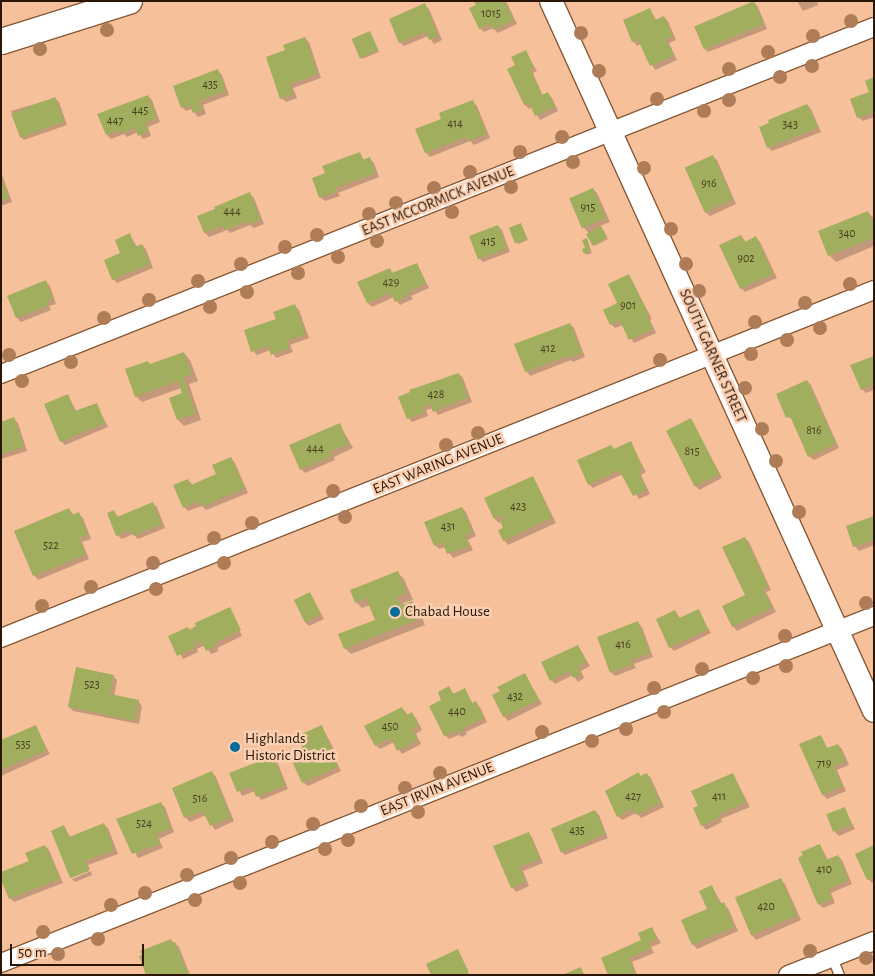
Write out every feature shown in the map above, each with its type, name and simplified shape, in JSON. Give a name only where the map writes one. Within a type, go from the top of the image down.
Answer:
[{"type":"main road","points":[[1,41],[129,1]]},
{"type":"street","name":"SOUTH GARNER STREET","points":[[551,1],[874,711]]},
{"type":"street","name":"EAST MCCORMICK AVENUE","points":[[1,374],[874,27]]},
{"type":"street","name":"EAST WARING AVENUE","points":[[1,638],[874,290]]},
{"type":"street","name":"EAST IRVIN AVENUE","points":[[1,963],[874,616]]},
{"type":"street","points":[[788,975],[874,941]]},
{"type":"lane","points":[[832,957],[839,975]]},
{"type":"building","points":[[474,1],[505,1],[514,20],[493,30],[490,24],[479,29],[469,8],[476,5]]},
{"type":"building","points":[[754,1],[764,24],[704,49],[694,26]]},
{"type":"building","points":[[425,3],[438,36],[429,40],[425,32],[399,43],[389,19]]},
{"type":"building","points":[[650,8],[655,20],[664,16],[673,36],[666,39],[674,56],[650,66],[638,40],[632,42],[623,20]]},
{"type":"building","points":[[370,31],[378,50],[360,58],[352,39]]},
{"type":"building","points":[[305,37],[318,74],[290,84],[293,94],[280,99],[266,57],[285,50],[283,45]]},
{"type":"building","points":[[526,50],[534,67],[530,69],[542,95],[548,92],[555,107],[535,116],[529,103],[524,105],[507,69],[515,65],[511,57]]},
{"type":"building","points":[[218,69],[226,91],[199,101],[203,110],[193,113],[190,105],[181,108],[173,86]]},
{"type":"building","points":[[874,77],[874,112],[857,118],[850,99],[869,92],[865,81]]},
{"type":"building","points":[[148,95],[157,118],[145,123],[148,132],[138,136],[135,128],[121,133],[120,130],[106,135],[97,114]]},
{"type":"building","points":[[55,97],[64,121],[20,138],[11,114]]},
{"type":"building","points":[[473,100],[487,134],[468,141],[466,137],[425,153],[415,129],[441,119],[439,113]]},
{"type":"building","points":[[807,104],[818,128],[767,148],[759,127],[769,123],[768,120]]},
{"type":"building","points":[[360,152],[363,160],[370,157],[376,173],[335,188],[336,192],[319,198],[312,178],[325,173],[322,166]]},
{"type":"building","points":[[713,155],[733,200],[705,212],[685,168]]},
{"type":"building","points":[[1,177],[9,198],[1,200]]},
{"type":"building","points":[[593,188],[606,218],[582,229],[569,198]]},
{"type":"building","points":[[250,192],[261,220],[249,225],[247,221],[225,230],[223,226],[204,233],[197,216]]},
{"type":"building","points":[[868,211],[874,226],[874,238],[828,256],[818,231]]},
{"type":"building","points":[[521,223],[527,239],[515,244],[509,228]]},
{"type":"building","points":[[498,225],[507,248],[478,259],[469,236]]},
{"type":"building","points":[[601,226],[607,237],[592,246],[586,234]]},
{"type":"building","points":[[130,233],[135,247],[142,244],[150,264],[112,280],[104,260],[120,253],[115,240]]},
{"type":"building","points":[[741,235],[745,242],[756,236],[773,274],[740,289],[719,245]]},
{"type":"building","points":[[587,238],[591,251],[584,254],[582,249],[585,248],[582,240]]},
{"type":"building","points":[[417,263],[426,283],[408,292],[409,295],[395,302],[391,293],[367,303],[357,282],[390,268],[392,273]]},
{"type":"building","points":[[629,274],[649,315],[647,316],[653,329],[629,340],[620,321],[610,325],[603,310],[617,303],[608,284]]},
{"type":"building","points":[[46,280],[53,299],[46,302],[48,306],[16,318],[7,296]]},
{"type":"building","points":[[295,304],[306,334],[287,341],[289,348],[271,355],[268,346],[251,352],[244,330],[276,319],[273,312]]},
{"type":"building","points":[[570,323],[582,353],[568,358],[567,356],[525,372],[514,344]]},
{"type":"building","points":[[184,352],[192,374],[183,378],[196,413],[177,420],[169,398],[182,393],[178,381],[135,397],[125,369],[148,361],[150,364]]},
{"type":"building","points":[[874,356],[874,384],[861,390],[850,365]]},
{"type":"building","points":[[459,373],[468,397],[433,412],[430,404],[423,406],[425,412],[407,419],[398,397],[410,392],[409,390]]},
{"type":"building","points":[[807,380],[836,444],[808,457],[790,416],[786,418],[776,394]]},
{"type":"building","points":[[68,394],[75,411],[97,403],[105,423],[60,442],[44,404]]},
{"type":"building","points":[[14,417],[24,447],[1,454],[1,422]]},
{"type":"building","points":[[691,418],[720,474],[695,487],[666,431]]},
{"type":"building","points":[[340,423],[349,444],[330,452],[332,456],[300,470],[289,445]]},
{"type":"building","points":[[631,441],[643,468],[638,470],[647,490],[633,496],[619,470],[588,485],[577,460],[611,445],[614,449]]},
{"type":"building","points":[[231,457],[245,488],[201,507],[199,501],[183,508],[173,485],[188,479],[191,485],[216,474],[212,465]]},
{"type":"building","points":[[533,476],[552,518],[503,541],[498,530],[503,528],[500,521],[504,519],[502,515],[494,519],[484,498]]},
{"type":"building","points":[[153,502],[162,524],[133,536],[130,530],[116,536],[107,513],[114,510],[117,517]]},
{"type":"building","points":[[462,507],[473,532],[465,535],[469,546],[447,554],[442,542],[434,546],[424,522]]},
{"type":"building","points":[[69,508],[72,515],[79,512],[88,535],[79,538],[86,555],[33,576],[14,531]]},
{"type":"building","points":[[874,516],[874,540],[853,547],[846,526]]},
{"type":"building","points":[[745,537],[768,586],[763,588],[772,608],[732,627],[722,606],[745,595],[722,547]]},
{"type":"building","name":"Chabad House","points":[[398,571],[407,593],[397,597],[401,606],[412,601],[419,619],[344,649],[338,634],[375,620],[366,598],[355,603],[350,590]]},
{"type":"building","points":[[310,592],[321,614],[305,622],[294,600]]},
{"type":"building","points":[[230,607],[241,630],[214,643],[216,646],[206,651],[201,641],[194,645],[195,648],[177,656],[168,636],[188,627],[189,630],[196,626],[195,623]]},
{"type":"building","points":[[699,609],[708,629],[669,648],[656,619],[675,610],[679,618]]},
{"type":"building","points":[[638,621],[650,653],[631,660],[633,664],[610,673],[597,637]]},
{"type":"building","points":[[578,645],[587,662],[578,666],[581,674],[573,678],[569,671],[550,681],[541,662]]},
{"type":"building","points":[[76,667],[114,675],[110,694],[139,700],[135,721],[68,707]]},
{"type":"building","points":[[525,673],[539,700],[503,717],[492,695],[500,691],[497,687]]},
{"type":"building","points":[[449,686],[453,694],[465,688],[472,703],[476,701],[484,718],[463,728],[464,730],[457,734],[455,731],[444,736],[429,706],[441,700],[438,692]]},
{"type":"building","points":[[402,707],[406,715],[412,712],[419,726],[412,729],[418,740],[397,751],[391,738],[375,746],[364,726]]},
{"type":"building","points":[[36,725],[47,750],[1,770],[1,740]]},
{"type":"building","points":[[322,725],[338,767],[302,783],[291,759],[305,753],[297,736]]},
{"type":"building","points":[[821,735],[827,748],[838,744],[846,761],[834,766],[843,786],[822,795],[799,744]]},
{"type":"building","points":[[273,756],[285,785],[256,797],[252,786],[237,792],[229,773]]},
{"type":"building","points":[[212,771],[231,817],[210,826],[203,811],[184,818],[172,788]]},
{"type":"building","points":[[639,772],[640,776],[647,773],[661,803],[636,815],[633,809],[617,817],[605,791]]},
{"type":"building","points":[[733,773],[746,802],[718,815],[719,818],[701,826],[693,808],[698,806],[691,791]]},
{"type":"building","points":[[161,802],[171,828],[156,834],[160,844],[132,854],[116,819]]},
{"type":"building","points":[[845,807],[852,825],[833,832],[826,814]]},
{"type":"building","points":[[595,810],[605,834],[561,853],[551,829]]},
{"type":"building","points":[[104,823],[114,850],[85,861],[89,871],[70,878],[51,831],[64,825],[69,837]]},
{"type":"building","points":[[529,832],[540,859],[519,867],[526,882],[511,888],[493,846]]},
{"type":"building","points":[[820,844],[826,860],[838,855],[849,880],[828,889],[832,899],[818,905],[798,858],[803,855],[801,852]]},
{"type":"building","points":[[45,845],[60,879],[9,899],[1,880],[1,872],[29,861],[25,853]]},
{"type":"building","points":[[874,845],[874,877],[867,880],[855,854]]},
{"type":"building","points":[[781,878],[797,916],[751,935],[735,898]]},
{"type":"building","points":[[712,885],[720,904],[724,902],[734,927],[692,945],[681,920],[707,909],[699,891]]},
{"type":"building","points":[[652,927],[657,939],[648,943],[651,948],[629,958],[636,974],[608,975],[601,958],[641,940],[638,933]]},
{"type":"building","points":[[171,939],[172,943],[175,942],[189,975],[146,975],[139,956],[142,955],[140,951]]},
{"type":"building","points":[[458,949],[469,973],[465,975],[431,975],[426,964]]},
{"type":"building","points":[[581,967],[584,975],[562,975]]},
{"type":"place","name":"Chabad House","points":[[395,612]]},
{"type":"place","name":"Highlands Historic District","points":[[235,747]]}]
